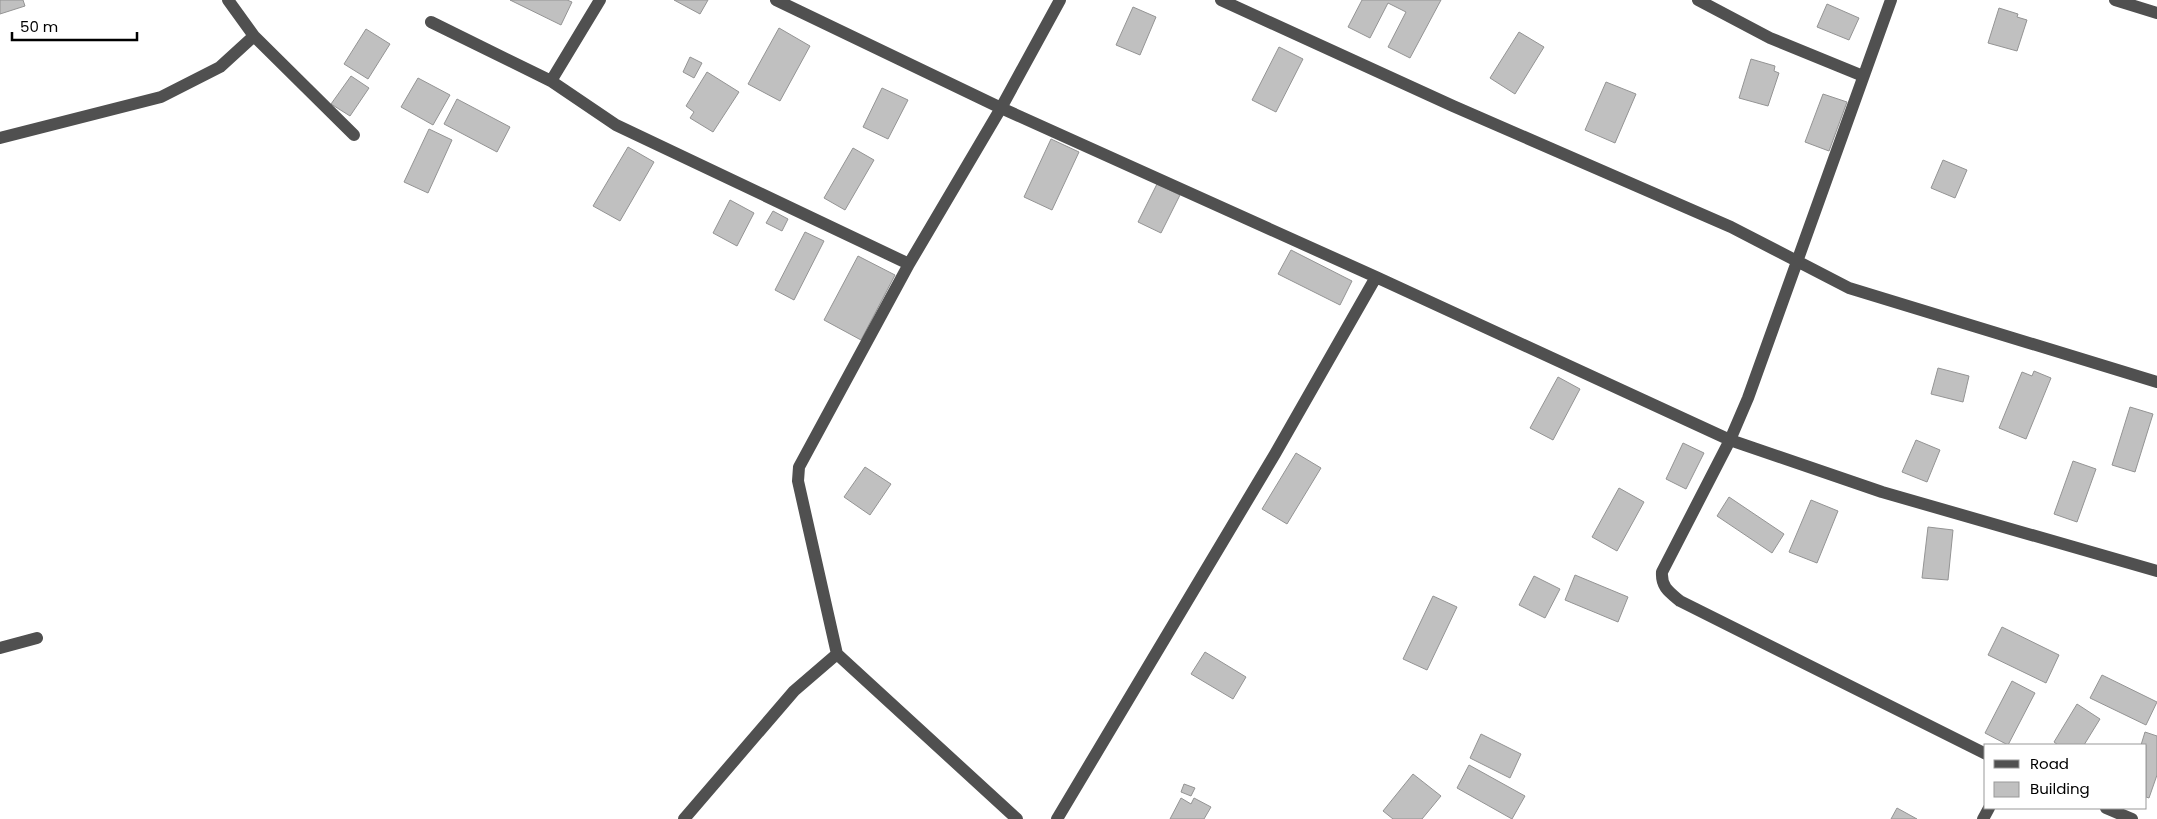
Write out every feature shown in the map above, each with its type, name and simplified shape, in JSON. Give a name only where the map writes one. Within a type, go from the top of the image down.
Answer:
[{"type":"street","points":[[228,0],[254,36],[354,135]]},
{"type":"street","points":[[551,81],[600,0]]},
{"type":"street","points":[[776,0],[1001,108],[1376,276],[1730,440],[1882,492],[2157,571]]},
{"type":"street","points":[[1017,819],[837,654],[798,481],[799,467],[909,264],[1001,108],[1060,0]]},
{"type":"street","points":[[1221,0],[1453,106],[1731,227],[1849,288],[2157,382]]},
{"type":"street","points":[[1698,0],[1770,38],[1863,76]]},
{"type":"street","points":[[1891,0],[1748,398],[1730,440],[1662,572],[1662,581],[1666,590],[1680,601],[1984,753]]},
{"type":"street","points":[[2115,0],[2157,13]]},
{"type":"street","points":[[431,22],[551,81],[616,125],[909,264]]},
{"type":"street","points":[[0,138],[161,96],[220,67],[254,36]]},
{"type":"street","points":[[1057,819],[1265,471],[1376,276]]},
{"type":"street","points":[[0,648],[37,638]]},
{"type":"street","points":[[684,819],[794,691],[837,654]]},
{"type":"street","points":[[2108,809],[2132,819]]},
{"type":"building","points":[[0,0],[23,0],[25,6],[0,14]]},
{"type":"building","points":[[510,0],[567,0],[572,2],[561,25]]},
{"type":"building","points":[[674,0],[708,0],[700,14]]},
{"type":"building","points":[[1362,0],[1441,0],[1410,58],[1388,47],[1406,12],[1388,3],[1370,38],[1348,27]]},
{"type":"building","points":[[1827,4],[1859,18],[1849,40],[1817,27]]},
{"type":"building","points":[[1133,7],[1156,17],[1140,55],[1116,45]]},
{"type":"building","points":[[1999,8],[2018,14],[2017,17],[2027,20],[2017,51],[1988,43]]},
{"type":"building","points":[[779,28],[810,46],[780,101],[748,84]]},
{"type":"building","points":[[366,29],[390,44],[368,79],[344,64]]},
{"type":"building","points":[[1519,32],[1544,47],[1515,94],[1490,78]]},
{"type":"building","points":[[1279,47],[1303,59],[1276,112],[1252,100]]},
{"type":"building","points":[[690,57],[702,63],[694,78],[683,72]]},
{"type":"building","points":[[1751,59],[1775,66],[1774,71],[1779,73],[1768,106],[1739,98]]},
{"type":"building","points":[[707,72],[739,92],[713,132],[690,118],[694,112],[686,106]]},
{"type":"building","points":[[351,76],[369,88],[350,116],[331,104]]},
{"type":"building","points":[[418,78],[450,95],[433,125],[401,107]]},
{"type":"building","points":[[1606,82],[1636,94],[1615,143],[1585,130]]},
{"type":"building","points":[[882,88],[908,100],[888,139],[863,127]]},
{"type":"building","points":[[1823,94],[1847,102],[1829,151],[1805,142]]},
{"type":"building","points":[[457,99],[510,127],[497,152],[444,124]]},
{"type":"building","points":[[429,129],[452,140],[428,193],[404,182]]},
{"type":"building","points":[[1051,139],[1079,152],[1052,210],[1024,197]]},
{"type":"building","points":[[628,147],[654,162],[620,221],[593,206]]},
{"type":"building","points":[[853,148],[874,160],[845,210],[824,198]]},
{"type":"building","points":[[1943,160],[1967,170],[1955,198],[1931,188]]},
{"type":"building","points":[[1157,184],[1180,195],[1161,233],[1138,222]]},
{"type":"building","points":[[730,200],[754,213],[737,246],[713,233]]},
{"type":"building","points":[[773,211],[788,219],[782,231],[766,223]]},
{"type":"building","points":[[805,232],[824,241],[794,300],[775,290]]},
{"type":"building","points":[[1291,250],[1352,281],[1340,305],[1278,274]]},
{"type":"building","points":[[858,256],[895,275],[861,340],[824,320]]},
{"type":"building","points":[[1938,368],[1969,376],[1963,402],[1931,394]]},
{"type":"building","points":[[2034,371],[2051,378],[2026,439],[1999,428],[2022,372],[2032,376]]},
{"type":"building","points":[[1558,377],[1580,389],[1553,440],[1530,428]]},
{"type":"building","points":[[2130,407],[2153,414],[2135,472],[2112,465]]},
{"type":"building","points":[[1916,440],[1940,450],[1927,482],[1902,472]]},
{"type":"building","points":[[1683,443],[1704,453],[1686,489],[1666,479]]},
{"type":"building","points":[[1296,453],[1321,468],[1287,524],[1262,509]]},
{"type":"building","points":[[2073,461],[2096,469],[2077,522],[2054,514]]},
{"type":"building","points":[[865,467],[891,484],[870,515],[844,497]]},
{"type":"building","points":[[1619,488],[1644,502],[1617,551],[1592,537]]},
{"type":"building","points":[[1729,497],[1784,534],[1772,553],[1717,516]]},
{"type":"building","points":[[1811,500],[1838,511],[1817,563],[1789,552]]},
{"type":"building","points":[[1928,527],[1953,530],[1948,580],[1922,578]]},
{"type":"building","points":[[1575,575],[1628,597],[1618,622],[1565,600]]},
{"type":"building","points":[[1534,576],[1560,589],[1545,618],[1519,605]]},
{"type":"building","points":[[1433,596],[1457,607],[1427,670],[1403,659]]},
{"type":"building","points":[[2002,627],[2059,655],[2046,683],[1988,655]]},
{"type":"building","points":[[1205,652],[1246,677],[1233,699],[1191,674]]},
{"type":"building","points":[[2102,675],[2157,702],[2146,725],[2090,698]]},
{"type":"building","points":[[2012,681],[2035,693],[2009,744],[1985,733]]},
{"type":"building","points":[[2077,704],[2100,719],[2085,744],[2057,744],[2054,742]]},
{"type":"building","points":[[2145,732],[2157,736],[2157,775],[2149,798],[2147,797],[2147,744],[2141,744]]},
{"type":"building","points":[[1481,734],[1521,754],[1510,778],[1470,758]]},
{"type":"building","points":[[1469,765],[1525,796],[1512,819],[1457,788]]},
{"type":"building","points":[[1413,774],[1441,796],[1422,819],[1393,819],[1383,811]]},
{"type":"building","points":[[1184,784],[1195,788],[1191,796],[1181,792]]},
{"type":"building","points":[[1181,798],[1191,804],[1194,798],[1211,807],[1204,819],[1170,819]]},
{"type":"building","points":[[1897,808],[1917,819],[1891,819]]}]
